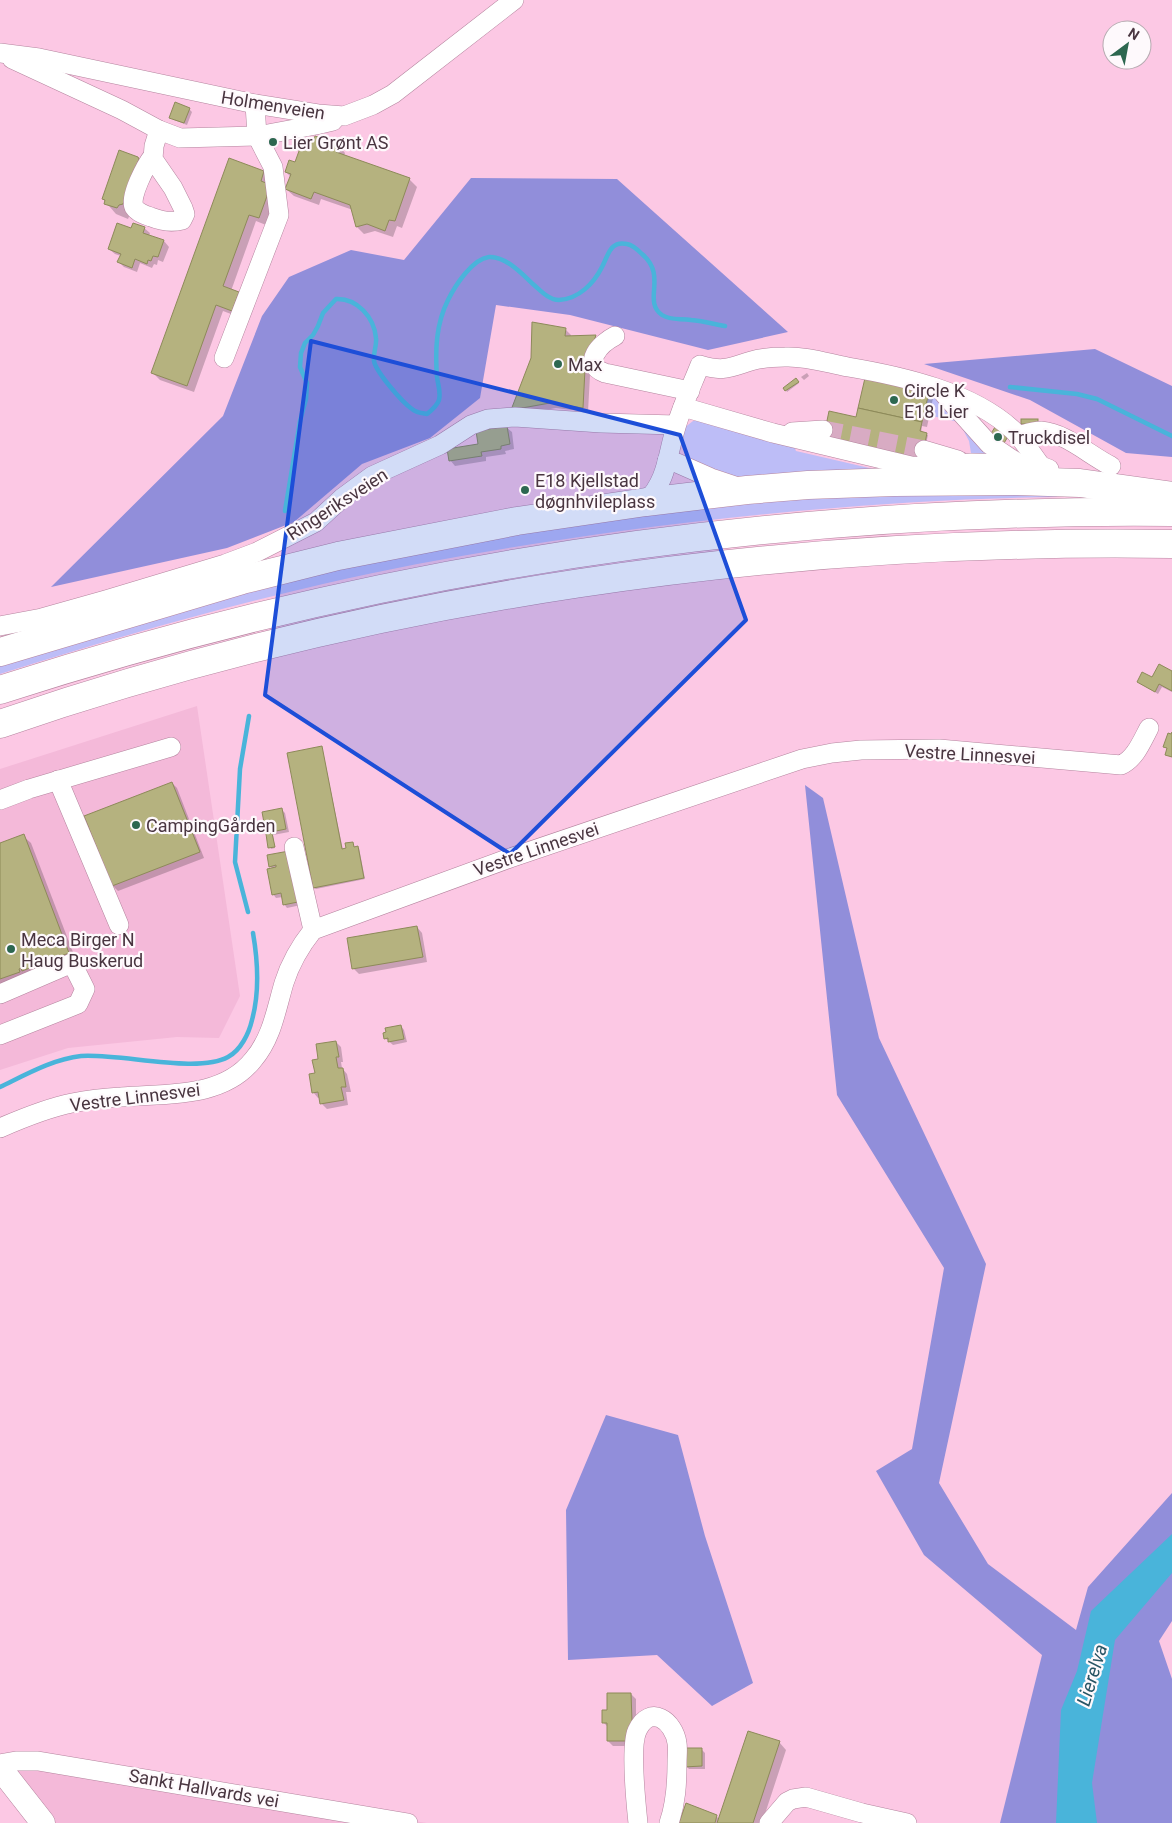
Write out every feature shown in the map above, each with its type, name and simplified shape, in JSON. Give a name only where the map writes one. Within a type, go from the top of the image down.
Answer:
[{"type":"highway","points":[[0,652],[242,580],[329,558],[497,525],[646,502],[808,485],[894,482],[1016,481],[1080,483],[1172,496]]},
{"type":"highway","points":[[0,690],[126,651],[269,613],[402,584],[546,557],[695,537],[849,522],[990,514],[1172,512]]},
{"type":"highway","points":[[0,724],[171,671],[258,648],[412,614],[549,589],[698,568],[837,554],[1028,545],[1172,544]]},
{"type":"main road","name":"Sankt Hallvards vei","points":[[0,1766],[43,1823]]},
{"type":"street","name":"Holmenveien","points":[[0,53],[40,58],[255,104],[344,116],[373,105],[394,94],[514,0]]},
{"type":"street","points":[[0,53],[122,110],[159,130],[180,138],[257,136],[316,126],[344,116]]},
{"type":"street","points":[[224,358],[279,215],[273,167],[257,136],[255,104]]},
{"type":"street","points":[[153,156],[159,130]]},
{"type":"street","points":[[615,336],[600,346],[595,353],[594,361],[598,370],[687,399],[773,433],[912,466],[928,467],[971,463],[1041,466],[1080,483]]},
{"type":"street","points":[[646,502],[659,486],[665,471],[676,425],[700,364],[714,369],[727,369],[752,360],[804,358],[893,374],[940,389],[985,410],[1018,436],[1041,466]]},
{"type":"street","points":[[940,389],[989,444],[1019,464]]},
{"type":"street","name":"Ringeriksveien","points":[[0,626],[42,618],[97,603],[258,552],[316,522],[342,498],[372,476],[440,445],[481,421],[499,417],[515,417],[601,423],[676,425]]},
{"type":"street","points":[[773,433],[823,430]]},
{"type":"street","points":[[1018,436],[1036,431],[1064,438],[1111,466]]},
{"type":"street","points":[[924,450],[971,463]]},
{"type":"street","points":[[667,461],[747,490]]},
{"type":"street","name":"Vestre Linnesvei","points":[[0,1128],[36,1113],[71,1103],[192,1091],[212,1087],[231,1079],[252,1062],[264,1047],[272,1027],[285,981],[296,954],[313,930],[510,858],[802,759],[861,750],[940,749],[1121,765],[1128,762],[1132,757],[1149,728]]},
{"type":"street","points":[[0,800],[58,780],[171,747]]},
{"type":"street","points":[[58,780],[119,926]]},
{"type":"street","points":[[294,847],[313,930]]},
{"type":"street","points":[[0,994],[72,963],[85,989],[78,1004],[0,1035]]},
{"type":"street","points":[[638,1823],[634,1752],[637,1732],[644,1721],[652,1716],[657,1716],[668,1724],[677,1743],[675,1807],[668,1823]]},
{"type":"street","name":"Sankt Hallvards vei","points":[[0,1766],[16,1762],[38,1761],[408,1823]]},
{"type":"street","points":[[770,1823],[783,1806],[793,1799],[800,1797],[814,1798],[862,1813],[907,1823]]},
{"type":"highlighted area","points":[[311,341],[680,435],[746,620],[510,854],[265,695]]},
{"type":"shaded area","points":[[471,178],[617,179],[788,332],[708,350],[570,315],[496,305],[480,398],[430,438],[362,464],[294,522],[227,548],[51,587],[223,416],[262,316],[289,277],[351,250],[404,260]]},
{"type":"shaded area","points":[[1095,349],[1172,386],[1172,457],[1126,453],[1030,400],[924,364]]},
{"type":"shaded area","points":[[927,394],[934,396],[942,407],[953,410],[996,454],[979,455],[971,453],[969,441],[959,422],[923,414]]},
{"type":"shaded area","points":[[701,420],[793,444],[796,451],[891,473],[752,478],[721,475],[692,462],[683,448],[681,436],[684,428],[693,421]]},
{"type":"shaded area","points":[[812,491],[1058,493],[1057,497],[948,500],[729,518],[621,531],[471,554],[360,576],[201,614],[0,674],[0,658],[384,554]]},
{"type":"shaded area","points":[[197,706],[240,996],[219,1038],[177,1037],[68,1048],[0,1070],[0,769]]},
{"type":"shaded area","points":[[805,785],[823,798],[879,1038],[986,1264],[939,1483],[988,1564],[1076,1630],[1088,1587],[1172,1493],[1172,1621],[1159,1641],[1172,1679],[1172,1823],[1000,1823],[1042,1655],[924,1555],[876,1471],[912,1449],[944,1268],[837,1095]]},
{"type":"shaded area","points":[[606,1415],[678,1435],[705,1536],[753,1683],[712,1706],[657,1655],[568,1660],[566,1510]]},
{"type":"shaded area","points":[[18,1759],[427,1823],[38,1823],[0,1764]]},
{"type":"water","name":"Lierelva","points":[[1172,1534],[1172,1573],[1115,1640],[1092,1783],[1097,1823],[1056,1823],[1061,1710],[1077,1671],[1091,1611]]},
{"type":"building","points":[[175,102],[190,108],[184,123],[169,118]]},
{"type":"building","points":[[315,136],[338,144],[336,152],[410,178],[395,221],[389,220],[385,231],[367,224],[356,227],[350,205],[314,192],[311,199],[285,189],[291,174],[285,172],[289,160],[295,162],[303,140],[312,143]]},
{"type":"building","points":[[119,150],[139,159],[123,204],[117,208],[104,204],[105,200],[102,199]]},
{"type":"building","points":[[229,158],[264,171],[261,181],[271,185],[259,218],[249,215],[223,286],[239,292],[232,311],[216,305],[187,386],[151,373]]},
{"type":"building","points":[[117,223],[131,228],[133,223],[145,227],[143,233],[164,240],[158,257],[153,256],[151,261],[148,260],[147,264],[135,259],[132,268],[117,262],[121,254],[108,249]]},
{"type":"building","name":"Max","points":[[532,322],[566,328],[565,336],[596,335],[585,369],[583,408],[550,403],[511,410],[531,358]]},
{"type":"building","points":[[796,378],[799,382],[785,391],[783,388]]},
{"type":"building","name":"Circle K E18 Lier","points":[[865,378],[929,392],[922,422],[858,408]]},
{"type":"building","points":[[858,408],[922,422],[920,431],[927,433],[921,462],[823,440],[829,411],[856,417]]},
{"type":"building","points":[[1021,419],[1038,419],[1038,424],[1021,424]]},
{"type":"building","points":[[507,426],[510,444],[501,446],[501,449],[481,452],[482,456],[449,461],[447,449],[478,444],[476,431]]},
{"type":"building","name":"Truckdisel","points":[[995,427],[1009,435],[1001,448],[987,440]]},
{"type":"building","points":[[1159,664],[1172,671],[1172,691],[1159,684],[1155,692],[1137,682],[1142,672],[1152,677]]},
{"type":"building","points":[[1172,732],[1172,757],[1165,755],[1167,748],[1163,747],[1168,733],[1171,734]]},
{"type":"building","points":[[322,746],[342,849],[346,848],[345,843],[353,842],[354,847],[358,846],[364,878],[313,888],[287,753]]},
{"type":"building","points":[[172,782],[200,852],[112,886],[84,816]]},
{"type":"building","points":[[282,808],[286,829],[266,833],[262,812]]},
{"type":"building","points":[[272,833],[275,847],[268,848],[266,834]]},
{"type":"building","points":[[24,834],[69,953],[22,971],[21,968],[19,969],[20,972],[0,979],[0,843]]},
{"type":"building","points":[[289,851],[298,902],[283,905],[281,893],[272,895],[267,869],[276,867],[276,865],[269,867],[267,855]]},
{"type":"building","points":[[417,926],[423,957],[352,969],[347,938]]},
{"type":"building","points":[[401,1025],[404,1039],[388,1042],[388,1038],[384,1039],[383,1033],[386,1032],[385,1028]]},
{"type":"building","points":[[336,1041],[339,1057],[336,1057],[338,1068],[343,1068],[346,1087],[341,1087],[344,1100],[320,1104],[318,1092],[312,1093],[309,1074],[315,1073],[312,1060],[318,1059],[316,1044]]},
{"type":"building","points":[[607,1693],[631,1693],[632,1721],[636,1721],[632,1741],[607,1741],[607,1723],[602,1723],[602,1710],[607,1710]]},
{"type":"building","points":[[748,1731],[780,1741],[753,1823],[717,1823]]},
{"type":"building","points":[[684,1748],[702,1748],[702,1766],[684,1767]]},
{"type":"building","points":[[686,1803],[717,1815],[715,1823],[679,1823]]},
{"type":"waterway","points":[[285,511],[300,421],[306,399],[307,383],[300,367],[301,353],[305,343],[318,326],[323,313],[336,299],[357,305],[368,316],[375,330],[374,361],[379,372],[396,394],[408,405],[419,413],[427,414],[436,406],[440,397],[436,347],[444,309],[451,294],[470,268],[489,257],[508,263],[545,295],[559,300],[573,297],[585,289],[599,273],[613,247],[621,243],[629,245],[637,249],[650,262],[654,279],[654,303],[656,309],[662,315],[672,319],[695,320],[725,326]]},
{"type":"waterway","points":[[1010,387],[1077,394],[1097,399],[1172,436]]},
{"type":"waterway","points":[[248,912],[235,862],[240,769],[249,716]]},
{"type":"waterway","points":[[0,1087],[60,1060],[81,1056],[197,1064],[214,1062],[233,1054],[247,1036],[255,1009],[257,976],[253,933]]},
{"type":"tunnel","points":[[823,430],[924,450]]},
{"type":"place","name":"Lier Grønt AS","points":[[273,142]]},
{"type":"place","name":"Max","points":[[558,364]]},
{"type":"place","name":"Circle K E18 Lier","points":[[894,400]]},
{"type":"place","name":"Truckdisel","points":[[998,437]]},
{"type":"place","name":"E18 Kjellstad døgnhvileplass","points":[[525,490]]},
{"type":"place","name":"CampingGården","points":[[136,825]]},
{"type":"place","name":"Meca Birger N Haug Buskerud","points":[[11,949]]}]
